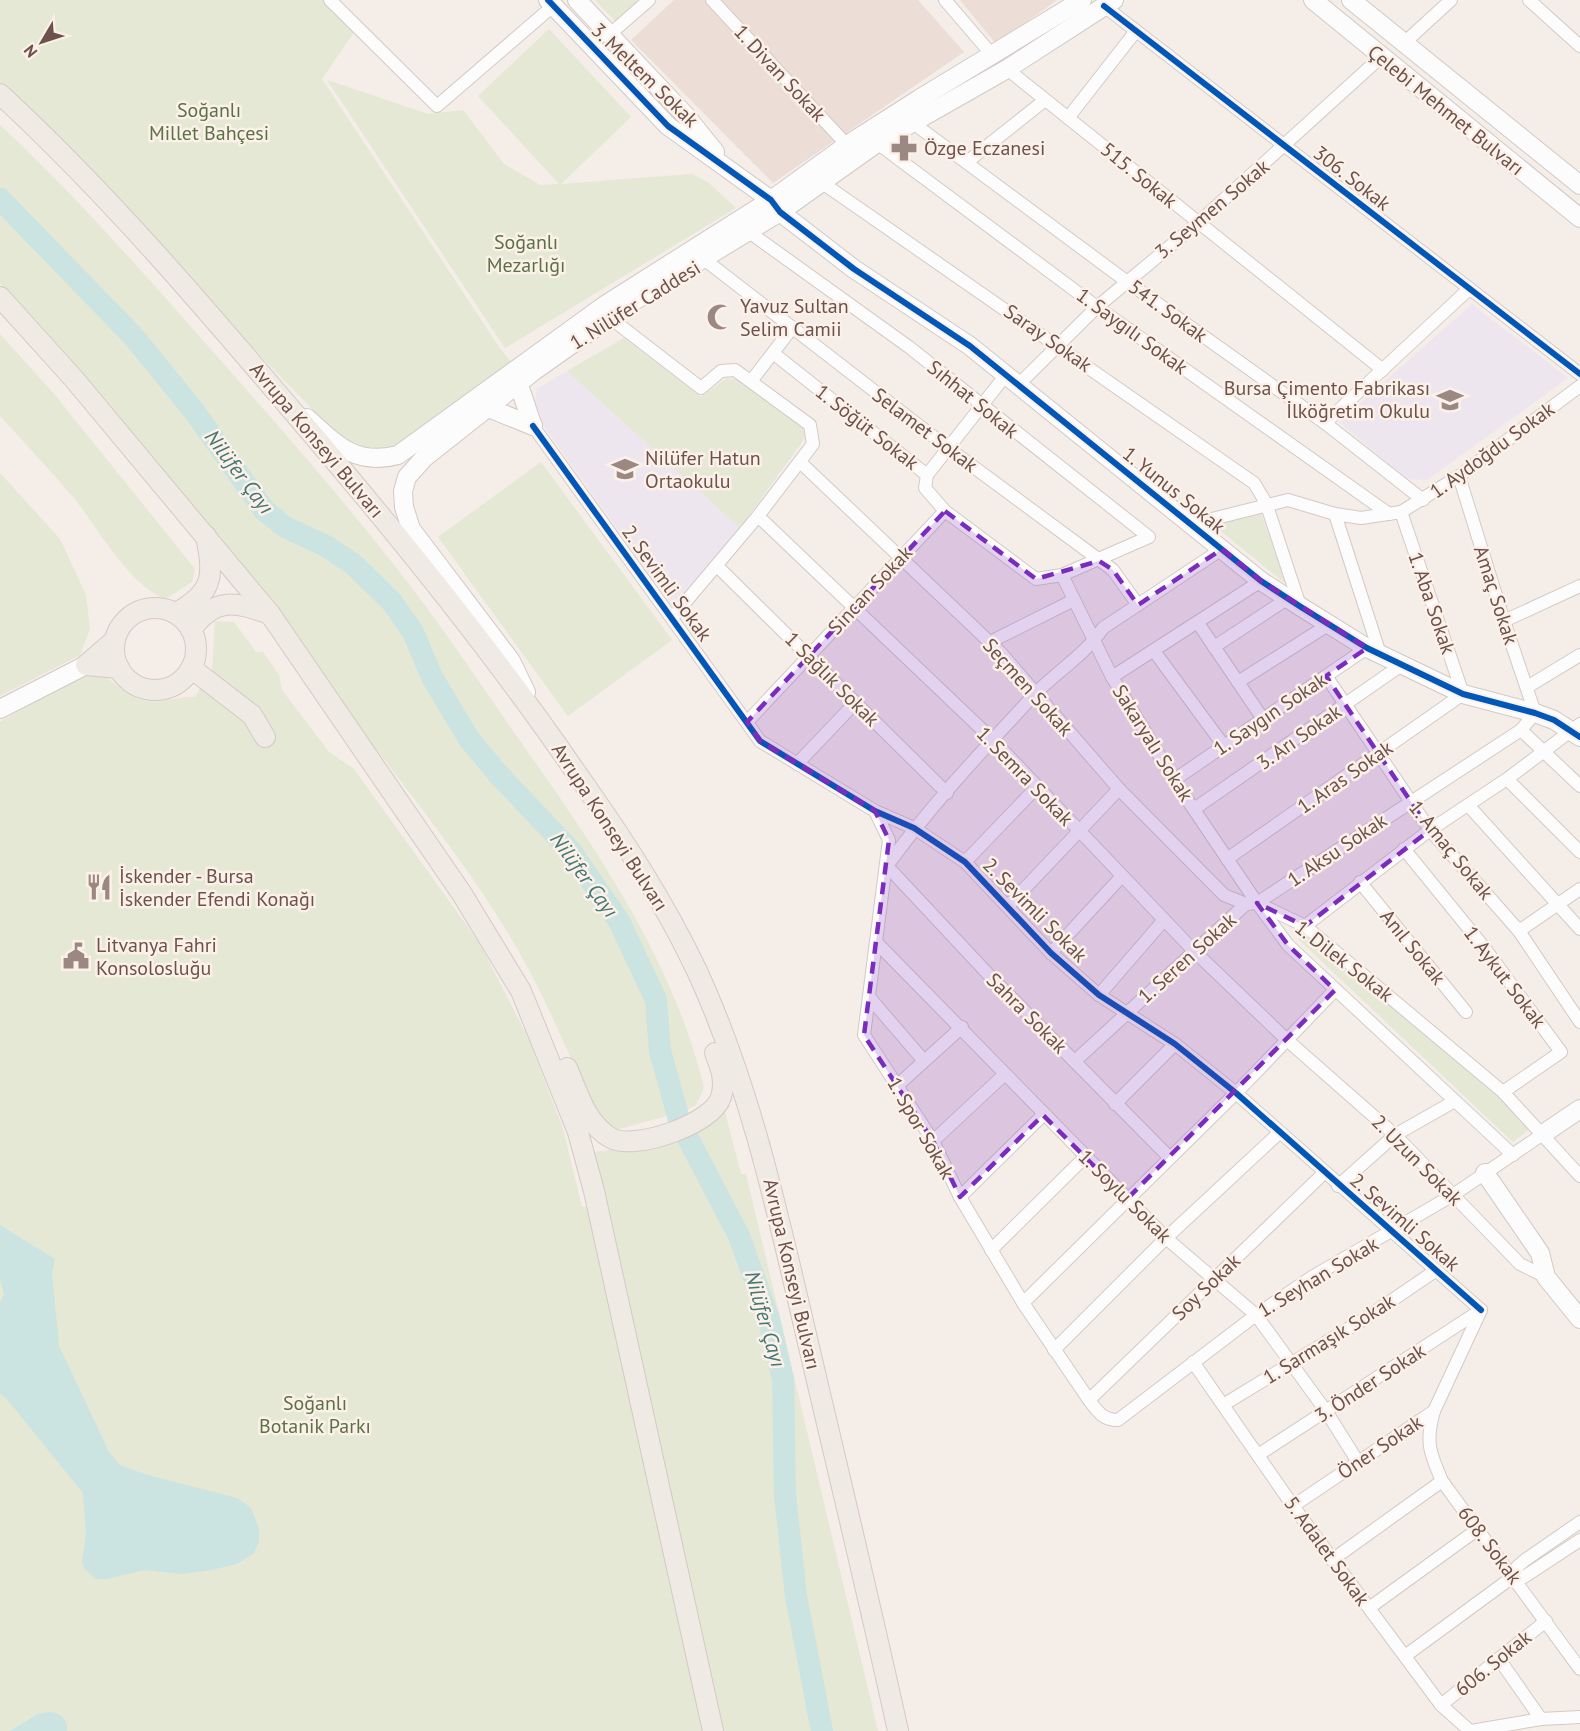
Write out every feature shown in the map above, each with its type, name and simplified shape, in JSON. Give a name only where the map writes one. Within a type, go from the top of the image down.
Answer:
[{"type":"main road","name":"3. Meltem Sokak","points":[[577,0],[686,116],[733,174]]},
{"type":"main road","name":"1. Nilüfer Caddesi","points":[[515,377],[748,232],[847,145],[1082,0]]},
{"type":"main road","name":"Çelebi Mehmet Bulvarı","points":[[1313,0],[1580,218]]},
{"type":"main road","name":"Çelebi Mehmet Bulvarı","points":[[1351,0],[1580,185]]},
{"type":"main road","name":"3. Meltem Sokak","points":[[550,3],[668,126],[776,206]]},
{"type":"main road","name":"1. Nilüfer Caddesi","points":[[245,354],[339,447],[359,458],[380,460],[398,455],[482,402],[605,305],[821,182],[877,143],[1007,69],[1109,3]]},
{"type":"main road","name":"Avrupa Konseyi Bulvarı","points":[[1,95],[56,145],[110,201],[245,354],[409,548],[538,718],[603,811],[664,908],[697,972],[735,1066],[770,1179],[898,1731]]},
{"type":"main road","name":"1. Yunus Sokak","points":[[776,206],[854,269],[970,346],[1261,581],[1294,603],[1373,651],[1463,694],[1535,713],[1577,730]]},
{"type":"main road","points":[[0,297],[74,379],[205,533],[270,614],[488,933],[521,991],[578,1132],[594,1191],[714,1731]]},
{"type":"main road","points":[[515,377],[533,426]]},
{"type":"main road","name":"1. Nilüfer Caddesi","points":[[482,402],[407,477],[403,491],[404,507],[411,529],[511,661],[538,718]]},
{"type":"main road","points":[[482,402],[533,426]]},
{"type":"main road","points":[[176,613],[200,596],[209,584],[211,562],[205,533]]},
{"type":"main road","points":[[191,630],[217,607],[230,603],[242,604],[270,614]]},
{"type":"main road","points":[[160,608],[176,613],[191,630],[196,649],[185,675],[167,688],[148,690],[135,685],[119,668],[114,653],[119,628],[138,611],[160,608]]},
{"type":"main road","points":[[0,710],[86,665],[115,640]]},
{"type":"main road","points":[[86,665],[119,668]]},
{"type":"main road","points":[[424,841],[484,908],[518,963],[589,1118],[613,1139],[637,1141],[693,1125],[712,1112],[721,1099],[724,1076],[702,1016],[675,954],[603,811]]},
{"type":"main road","points":[[1543,1134],[1580,1109]]},
{"type":"main road","points":[[1485,1173],[1540,1253],[1546,1278],[1580,1319]]},
{"type":"street","points":[[330,0],[437,106],[550,3]]},
{"type":"street","points":[[609,35],[649,0]]},
{"type":"street","name":"1. Divan Sokak","points":[[712,0],[847,145]]},
{"type":"street","points":[[945,0],[993,56]]},
{"type":"street","points":[[1403,44],[1451,0]]},
{"type":"street","points":[[1529,0],[1580,46]]},
{"type":"street","name":"306. Sokak","points":[[1109,3],[1136,31],[1580,374]]},
{"type":"street","points":[[1068,118],[1136,31]]},
{"type":"street","name":"3. Seymen Sokak","points":[[927,475],[981,406],[1056,344],[1126,281],[1198,223],[1381,57]]},
{"type":"street","name":"515. Sokak","points":[[1007,69],[1383,370]]},
{"type":"street","points":[[967,162],[1045,100]]},
{"type":"street","name":"541. Sokak","points":[[913,123],[1126,281],[1325,423],[1423,500]]},
{"type":"street","name":"1. Saygılı Sokak","points":[[877,143],[1097,307],[1395,513]]},
{"type":"street","name":"Saray Sokak","points":[[821,182],[1254,483],[1266,503],[1294,603]]},
{"type":"street","name":"Sıhhat Sokak","points":[[748,232],[909,347],[1149,537],[1099,561]]},
{"type":"street","name":"Selamet Sokak","points":[[705,260],[948,448],[1113,570],[1138,605]]},
{"type":"street","points":[[1325,423],[1469,289]]},
{"type":"street","points":[[609,317],[701,388],[722,371],[735,370],[752,380],[810,425],[813,444],[758,516],[672,618]]},
{"type":"street","points":[[752,380],[792,328]]},
{"type":"street","name":"1. Söğüt Sokak","points":[[773,353],[927,475],[925,488],[945,511],[1036,579],[1062,575],[1099,561]]},
{"type":"street","name":"1. Aydoğdu Sokak","points":[[1395,513],[1423,500],[1459,476],[1580,386]]},
{"type":"street","name":"2. Sevimli Sokak","points":[[533,426],[760,741],[875,811],[914,828],[965,862],[1051,953],[1099,995],[1175,1044],[1236,1093],[1481,1310]]},
{"type":"street","name":"Seçmen Sokak","points":[[800,462],[990,642],[1119,789],[1224,895],[1251,904]]},
{"type":"street","name":"Amaç Sokak","points":[[1459,476],[1535,713]]},
{"type":"street","points":[[1191,524],[1266,503],[1288,500],[1335,514],[1361,518],[1395,513]]},
{"type":"street","name":"Sincan Sokak","points":[[747,722],[945,511]]},
{"type":"street","name":"1. Aba Sokak","points":[[1395,513],[1463,694]]},
{"type":"street","points":[[1335,514],[1373,651]]},
{"type":"street","name":"1. Semra Sokak","points":[[758,516],[994,741],[1036,788],[1194,951],[1287,1040]]},
{"type":"street","points":[[887,866],[914,828],[1035,694],[1094,641],[1103,628],[1222,549]]},
{"type":"street","name":"1 Sağlık Sokak","points":[[717,566],[946,793]]},
{"type":"street","name":"Sakaryalı Sokak","points":[[1062,575],[1112,677],[1174,780],[1227,859],[1251,904]]},
{"type":"street","points":[[1112,677],[1261,581]]},
{"type":"street","points":[[1504,621],[1580,586]]},
{"type":"street","points":[[990,642],[1074,600]]},
{"type":"street","points":[[1214,646],[1294,603]]},
{"type":"street","points":[[1198,622],[1263,720]]},
{"type":"street","points":[[1238,682],[1328,625]]},
{"type":"street","points":[[1154,651],[1224,746]]},
{"type":"street","name":"1. Saygın Sokak","points":[[1174,780],[1326,676],[1373,651]]},
{"type":"street","points":[[1527,687],[1580,655]]},
{"type":"street","name":"3. Arı Sokak","points":[[1194,809],[1403,664]]},
{"type":"street","name":"1. Amaç Sokak","points":[[1326,676],[1430,830],[1519,931],[1580,1022]]},
{"type":"street","name":"1. Aras Sokak","points":[[1227,859],[1463,694]]},
{"type":"street","points":[[797,764],[856,702]]},
{"type":"street","name":"1. Aksu Sokak","points":[[1251,904],[1521,730],[1535,713]]},
{"type":"street","points":[[1521,730],[1580,786]]},
{"type":"street","points":[[1305,926],[1430,830],[1577,730]]},
{"type":"street","points":[[1507,779],[1580,852]]},
{"type":"street","points":[[965,862],[1036,788]]},
{"type":"street","points":[[1008,906],[1119,789]]},
{"type":"street","points":[[1468,806],[1559,903],[1580,929]]},
{"type":"street","name":"1. Spor Sokak","points":[[875,811],[889,840],[864,1035],[933,1141],[960,1197],[1023,1303],[1100,1414]]},
{"type":"street","name":"1. Aykut Sokak","points":[[1404,849],[1483,946],[1561,1052],[1503,1092]]},
{"type":"street","name":"Sahra Sokak","points":[[887,866],[988,974],[1169,1157]]},
{"type":"street","points":[[1051,953],[1122,876]]},
{"type":"street","name":"Anıl Sokak","points":[[1360,882],[1466,1012]]},
{"type":"street","points":[[1519,931],[1580,889]]},
{"type":"street","name":"1. Dilek Sokak","points":[[1251,904],[1305,926],[1503,1092],[1580,1176]]},
{"type":"street","name":"1. Dilek Sokak","points":[[1251,904],[1288,945],[1453,1102],[1513,1155]]},
{"type":"street","name":"1. Seren Sokak","points":[[1075,1061],[1194,951],[1251,904]]},
{"type":"street","points":[[1099,995],[1164,920]]},
{"type":"street","name":"1. Soylu Sokak","points":[[876,942],[962,1027],[1043,1115],[1166,1238],[1256,1314],[1292,1361],[1358,1462]]},
{"type":"street","points":[[1023,1303],[1236,1093],[1335,990]]},
{"type":"street","points":[[869,997],[924,1061]]},
{"type":"street","points":[[898,1084],[962,1027]]},
{"type":"street","name":"2. Uzun Sokak","points":[[1287,1040],[1395,1135],[1520,1264],[1546,1278]]},
{"type":"street","points":[[1115,1104],[1175,1044]]},
{"type":"street","points":[[933,1141],[1005,1074]]},
{"type":"street","points":[[1338,1185],[1395,1135],[1453,1102]]},
{"type":"street","points":[[960,1197],[1043,1115]]},
{"type":"street","points":[[1054,1350],[1166,1238],[1279,1132]]},
{"type":"street","name":"1. Seyhan Sokak","points":[[1100,1414],[1109,1420],[1118,1420],[1256,1314],[1312,1277],[1393,1232],[1453,1195],[1543,1134]]},
{"type":"street","points":[[991,1250],[1084,1157]]},
{"type":"street","name":"Soy Sokak","points":[[1089,1400],[1324,1173]]},
{"type":"street","name":"1. Sarmaşık Sokak","points":[[1223,1405],[1369,1316],[1435,1271]]},
{"type":"street","name":"3. Önder Sokak","points":[[1258,1455],[1481,1310]]},
{"type":"street","name":"Öner Sokak","points":[[1293,1506],[1434,1411],[1481,1310]]},
{"type":"street","name":"5. Adalet Sokak","points":[[1193,1362],[1332,1560],[1441,1705],[1471,1731]]},
{"type":"street","name":"608. Sokak","points":[[1434,1411],[1429,1429],[1428,1448],[1442,1481],[1514,1576],[1580,1669]]},
{"type":"street","points":[[1332,1560],[1442,1481]]},
{"type":"street","points":[[1405,1656],[1514,1576],[1517,1568],[1525,1560],[1580,1522]]},
{"type":"street","points":[[1369,1608],[1478,1529]]},
{"type":"street","points":[[1514,1576],[1524,1577],[1580,1540]]},
{"type":"street","name":"606. Sokak","points":[[1441,1705],[1545,1621]]},
{"type":"street","points":[[1499,1659],[1540,1719]]},
{"type":"street","points":[[1471,1731],[1540,1719],[1579,1720]]},
{"type":"highlighted area","points":[[945,511],[1036,579],[1099,561],[1113,570],[1138,605],[1222,549],[1261,581],[1367,648],[1326,676],[1430,830],[1305,926],[1257,903],[1288,945],[1335,990],[1127,1199],[1043,1115],[960,1197],[933,1141],[864,1035],[889,840],[875,811],[760,741],[747,722]]},
{"type":"shaded area","points":[[674,0],[918,0],[964,52],[773,183],[631,40]]},
{"type":"shaded area","points":[[960,0],[1057,0],[996,44]]},
{"type":"shaded area","name":"Bursa Çimento Fabrikası İlköğretim Okulu","points":[[1472,304],[1568,378],[1427,480],[1407,479],[1339,422]]},
{"type":"shaded area","name":"Nilüfer Hatun Ortaokulu","points":[[567,371],[740,528],[673,607],[533,411],[537,389]]},
{"type":"green space","name":"Soğanlı Millet Bahçesi","points":[[0,0],[323,0],[354,32],[322,79],[501,350],[513,364],[390,454],[364,452],[337,435],[0,86]]},
{"type":"green space","points":[[595,0],[638,0],[615,21]]},
{"type":"green space","name":"Soğanlı Mezarlığı","points":[[549,29],[631,117],[561,184],[692,174],[709,183],[736,208],[505,348],[327,80],[428,114],[463,110],[504,164],[540,185],[559,184],[478,96]]},
{"type":"green space","points":[[0,125],[106,232],[276,423],[404,577],[451,641],[570,812],[625,899],[649,944],[690,1039],[704,1088],[696,1105],[684,1111],[616,1130],[601,1127],[533,978],[505,928],[467,871],[321,676],[232,563],[0,283]]},
{"type":"green space","points":[[0,334],[54,394],[195,569],[192,582],[165,599],[151,592],[127,569],[74,498],[0,416]]},
{"type":"green space","points":[[624,338],[701,397],[727,378],[746,381],[802,424],[805,438],[740,528],[567,371]]},
{"type":"green space","points":[[541,462],[672,640],[568,716],[438,537]]},
{"type":"green space","points":[[0,473],[60,539],[86,595],[90,629],[80,655],[0,696]]},
{"type":"green space","points":[[1260,511],[1287,585],[1212,524]]},
{"type":"green space","name":"Soğanlı Botanik Parkı","points":[[215,621],[234,622],[256,652],[263,652],[279,675],[282,690],[329,752],[354,769],[480,944],[529,1040],[563,1129],[582,1207],[589,1207],[706,1731],[0,1731],[0,722],[94,668],[126,692],[140,699],[153,701],[195,697],[212,670]]},
{"type":"green space","points":[[1301,935],[1310,937],[1466,1065],[1531,1128],[1513,1142],[1298,939]]},
{"type":"green space","points":[[725,1112],[741,1174],[746,1174],[878,1731],[720,1731],[593,1152],[643,1146]]},
{"type":"water","points":[[0,1225],[55,1259],[52,1274],[59,1346],[109,1452],[120,1465],[144,1474],[237,1498],[251,1508],[259,1528],[259,1542],[253,1554],[237,1564],[183,1574],[144,1570],[107,1579],[96,1579],[85,1569],[82,1561],[86,1534],[83,1493],[6,1398],[0,1394],[0,1303],[4,1294],[0,1279]]},
{"type":"water","points":[[50,1712],[63,1717],[67,1731],[10,1731],[38,1714]]},
{"type":"waterway","name":"Nilüfer Çayı","points":[[0,199],[133,336],[194,411],[264,510],[285,527],[326,546],[353,564],[392,602],[413,632],[432,677],[469,739],[499,775],[570,850],[619,921],[656,1000],[660,1051],[680,1123],[739,1236],[769,1319],[783,1380],[785,1495],[796,1596],[822,1731]]},
{"type":"cycle path","points":[[548,0],[668,126],[771,200],[780,212],[854,269],[970,346],[1261,581],[1367,648],[1463,694],[1554,720],[1580,737]]},
{"type":"cycle path","points":[[1104,6],[1580,374]]},
{"type":"cycle path","points":[[533,426],[760,741],[875,811],[914,828],[965,862],[1051,953],[1099,995],[1175,1044],[1236,1093],[1481,1310]]},
{"type":"place","name":"Özge Eczanesi","points":[[904,148]]},
{"type":"place","name":"Yavuz Sultan Selim Camii","points":[[720,317]]},
{"type":"place","name":"Bursa Çimento Fabrikası İlköğretim Okulu","points":[[1450,400]]},
{"type":"place","name":"Nilüfer Hatun Ortaokulu","points":[[625,469]]},
{"type":"place","name":"İskender - Bursa İskender Efendi Konağı","points":[[99,887]]},
{"type":"place","name":"Litvanya Fahri Konsolosluğu","points":[[76,956]]}]
